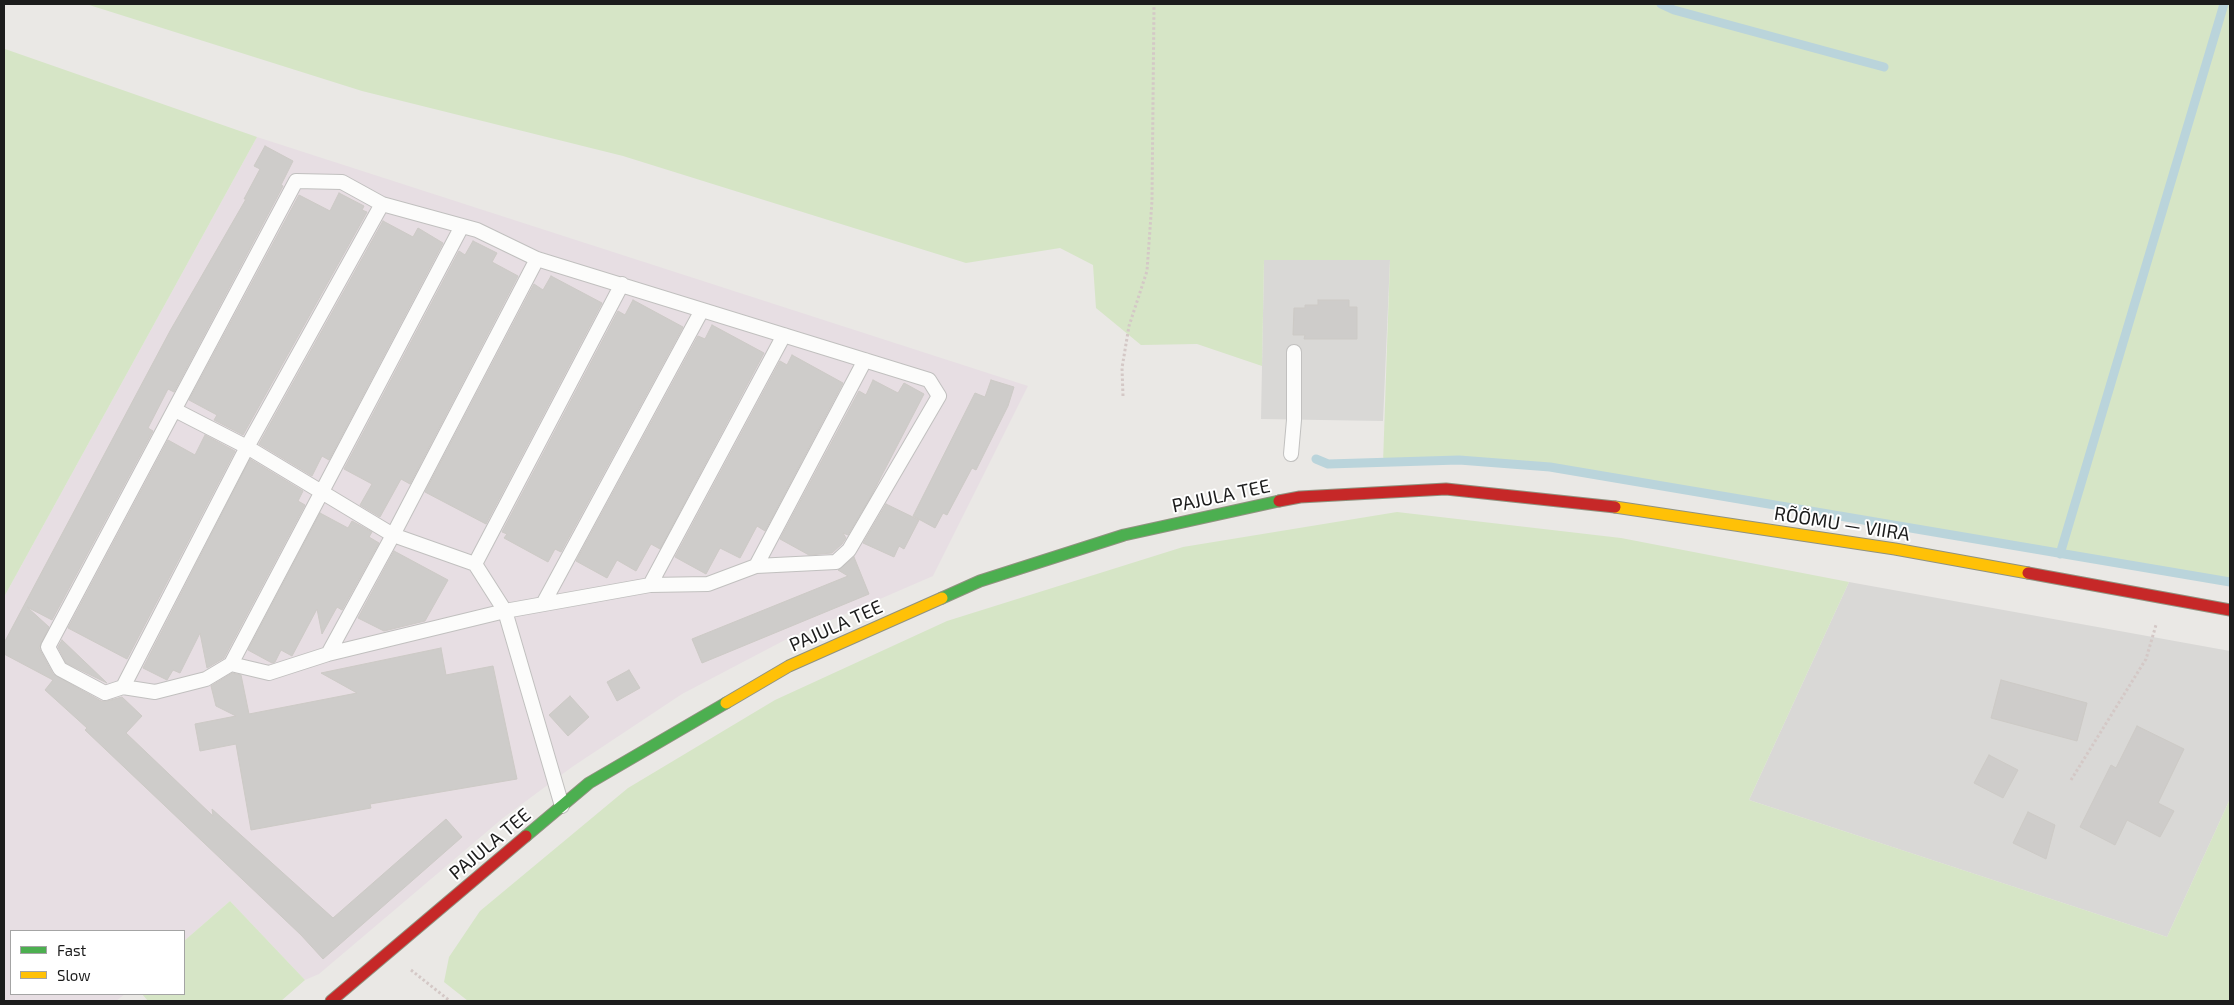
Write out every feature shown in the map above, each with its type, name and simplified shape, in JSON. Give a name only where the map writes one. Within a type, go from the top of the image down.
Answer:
[{"type":"street","name":"RÕÕMU — VIIRA","points":[[1446,489],[1583,502],[1895,549],[2230,610]]},
{"type":"street","name":"PAJULA TEE","points":[[331,1001],[589,783],[789,666],[980,581],[1124,535],[1300,497],[1446,489]]},
{"type":"lane","points":[[231,664],[269,673],[328,654],[505,611],[650,585],[708,584],[756,566],[836,562],[849,550],[939,396],[929,380],[537,259],[477,230],[382,204],[342,182],[296,181],[176,410],[48,647],[60,669],[105,693],[123,687],[155,692],[206,679],[231,664],[320,491],[462,226]]},
{"type":"lane","points":[[123,687],[247,447],[382,204]]},
{"type":"lane","points":[[328,654],[393,535],[537,259]]},
{"type":"lane","points":[[475,564],[622,284]]},
{"type":"lane","points":[[544,604],[702,310]]},
{"type":"lane","points":[[650,585],[784,335]]},
{"type":"lane","points":[[1290,454],[1294,420],[1294,352]]},
{"type":"lane","points":[[756,566],[865,360]]},
{"type":"lane","points":[[176,410],[247,447],[393,535],[475,564],[505,611],[562,806]]},
{"type":"path","points":[[1123,396],[1122,368],[1128,334],[1147,271],[1152,200],[1154,4]]},
{"type":"path","points":[[2071,780],[2146,659],[2164,598]]},
{"type":"path","points":[[389,952],[450,1001]]},
{"type":"shaded area","points":[[257,137],[1028,386],[933,576],[783,641],[682,694],[572,767],[503,818],[319,974],[305,980],[230,901],[185,940],[185,930],[10,930],[10,995],[124,995],[116,1001],[4,1001],[4,597]]},
{"type":"shaded area","points":[[1264,260],[1390,260],[1383,421],[1261,419]]},
{"type":"shaded area","points":[[1849,582],[2230,651],[2230,799],[2167,937],[1749,800]]},
{"type":"green space","points":[[86,4],[2230,4],[2230,582],[1550,467],[1459,460],[1383,463],[1390,260],[1264,260],[1262,366],[1197,344],[1141,345],[1096,308],[1093,265],[1060,248],[966,263],[623,156],[362,91]]},
{"type":"green space","points":[[5,49],[257,137],[4,597],[4,52]]},
{"type":"green space","points":[[1397,512],[1621,538],[1849,582],[1749,800],[2167,937],[2230,799],[2230,1001],[468,1001],[444,982],[449,957],[480,911],[628,788],[775,700],[947,621],[1183,547]]},
{"type":"green space","points":[[230,901],[305,980],[281,1001],[148,1001],[143,995],[185,995],[185,940]]},
{"type":"building","points":[[265,146],[293,161],[281,185],[283,186],[174,392],[168,389],[148,428],[153,431],[52,620],[27,607],[49,627],[39,648],[53,674],[101,701],[122,697],[142,716],[126,733],[213,816],[212,809],[333,918],[446,819],[462,837],[323,959],[301,935],[85,730],[87,728],[45,690],[53,680],[4,654],[4,643],[170,331],[246,199],[244,199],[260,169],[254,166]]},
{"type":"building","points":[[339,193],[364,206],[362,210],[367,212],[243,435],[214,420],[217,415],[189,400],[299,195],[330,211]]},
{"type":"building","points":[[383,221],[413,237],[418,228],[443,243],[329,460],[322,456],[312,476],[259,444]]},
{"type":"building","points":[[473,241],[497,253],[492,262],[518,276],[410,484],[401,479],[380,517],[360,505],[372,484],[344,469],[459,251],[465,255]]},
{"type":"building","points":[[551,276],[602,303],[486,524],[425,492],[534,284],[543,290]]},
{"type":"building","points":[[633,300],[683,327],[561,552],[555,549],[548,562],[504,538],[507,534],[502,532],[618,311],[625,315]]},
{"type":"building","points":[[1318,300],[1349,300],[1349,307],[1357,307],[1357,339],[1304,339],[1305,335],[1293,335],[1294,308],[1305,308],[1305,305],[1318,305]]},
{"type":"building","points":[[712,325],[764,353],[660,549],[651,544],[636,571],[617,560],[607,578],[576,561],[698,336],[705,339]]},
{"type":"building","points":[[792,355],[843,383],[765,531],[757,526],[740,558],[720,548],[706,574],[675,557],[780,361],[787,365]]},
{"type":"building","points":[[873,380],[898,393],[904,383],[924,394],[871,496],[848,535],[843,533],[846,538],[842,544],[832,553],[809,555],[780,539],[859,391],[866,395]]},
{"type":"building","points":[[991,380],[1014,387],[1008,406],[976,470],[972,468],[947,515],[943,513],[935,528],[913,516],[975,393],[985,397]]},
{"type":"building","points":[[205,435],[235,451],[127,659],[68,628],[168,440],[195,455]]},
{"type":"building","points":[[250,459],[303,491],[298,501],[305,505],[224,658],[207,668],[200,633],[180,673],[173,670],[167,680],[143,668]]},
{"type":"building","points":[[886,504],[919,520],[904,549],[899,546],[894,557],[863,543]]},
{"type":"building","points":[[320,513],[348,528],[352,521],[372,532],[369,537],[379,543],[342,610],[337,607],[322,634],[317,609],[292,656],[281,650],[275,662],[272,663],[248,650]]},
{"type":"building","points":[[394,551],[448,580],[425,621],[384,631],[358,618]]},
{"type":"building","points":[[854,557],[869,594],[702,663],[692,639],[848,576],[838,570]]},
{"type":"building","points":[[62,640],[107,683],[66,663],[58,647]]},
{"type":"building","points":[[441,648],[446,675],[493,666],[517,779],[370,804],[371,808],[251,830],[236,744],[200,751],[195,724],[236,716],[216,706],[211,686],[232,673],[241,675],[249,714],[357,693],[321,673]]},
{"type":"building","points":[[629,670],[640,688],[617,701],[607,682]]},
{"type":"building","points":[[2001,680],[2087,703],[2077,741],[1991,718]]},
{"type":"building","points":[[570,696],[589,717],[568,736],[549,715]]},
{"type":"building","points":[[2137,726],[2184,749],[2158,803],[2174,811],[2160,837],[2127,820],[2115,845],[2080,827],[2111,765],[2116,768]]},
{"type":"building","points":[[1989,755],[2018,770],[2003,798],[1974,783]]},
{"type":"building","points":[[2028,812],[2055,825],[2046,859],[2013,843]]},
{"type":"waterway","points":[[1661,4],[1674,10],[1884,67]]},
{"type":"waterway","points":[[2060,554],[2224,4]]},
{"type":"waterway","points":[[1316,459],[1328,464],[1459,460],[1550,467],[2230,582]]},
{"type":"traffic: fast","points":[[942,598],[980,581],[1124,535],[1279,501]]},
{"type":"traffic: fast","points":[[526,836],[589,783],[726,703]]},
{"type":"traffic: slow","points":[[1615,507],[1895,549],[2028,573]]},
{"type":"traffic: slow","points":[[726,703],[789,666],[942,598]]},
{"type":"traffic: jam","points":[[1279,501],[1300,497],[1446,489],[1615,507]]},
{"type":"traffic: jam","points":[[2028,573],[2230,610]]},
{"type":"traffic: jam","points":[[331,1001],[526,836]]}]
